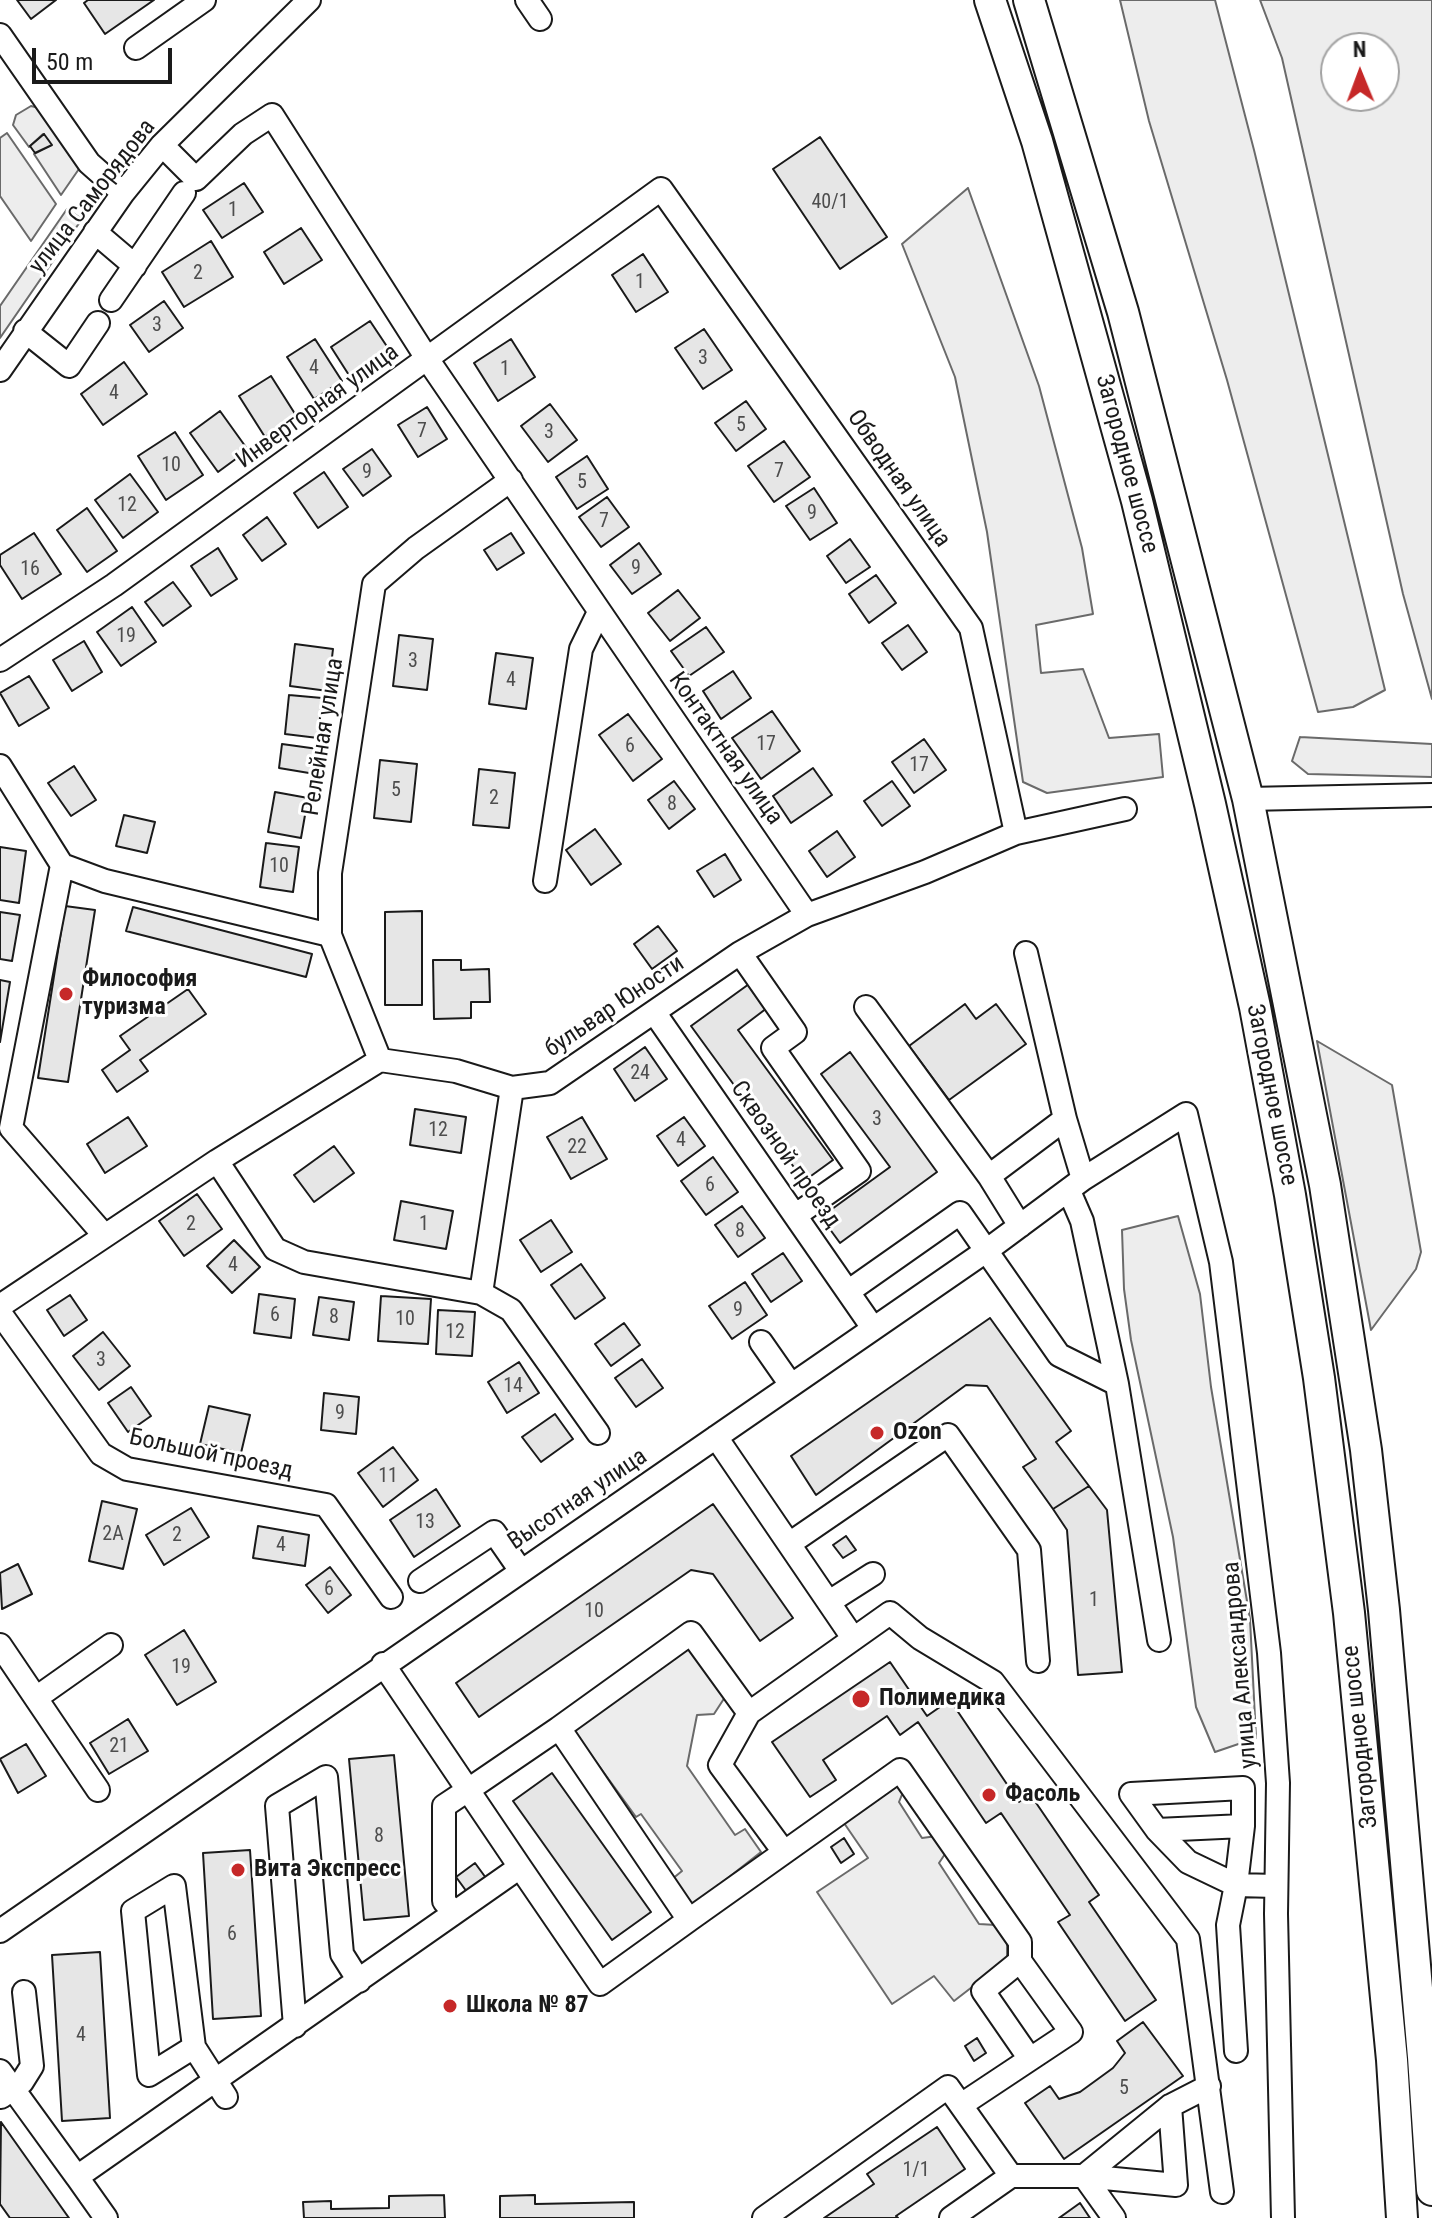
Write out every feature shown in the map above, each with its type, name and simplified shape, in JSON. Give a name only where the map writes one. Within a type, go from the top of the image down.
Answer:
[{"type":"highway","name":"Загородное шоссе","points":[[990,0],[1037,141],[1137,501],[1210,804],[1266,1064],[1319,1378],[1349,1613],[1392,2060],[1402,2218]]},
{"type":"highway","name":"Загородное шоссе","points":[[1029,0],[1123,312],[1248,799],[1325,1185],[1366,1450],[1384,1610],[1432,2190]]},
{"type":"street","points":[[136,48],[204,0]]},
{"type":"street","name":"улица Саморядова","points":[[0,370],[123,193],[162,145],[309,0]]},
{"type":"street","points":[[0,35],[89,163],[123,193]]},
{"type":"street","points":[[162,145],[196,179],[243,134],[272,115],[428,360]]},
{"type":"street","name":"Инверторная улица","points":[[0,660],[114,585],[661,189]]},
{"type":"street","name":"Обводная улица","points":[[661,189],[971,628],[1016,833]]},
{"type":"street","points":[[111,300],[184,193]]},
{"type":"street","points":[[95,232],[135,266]]},
{"type":"street","points":[[25,331],[69,366],[98,323]]},
{"type":"street","name":"Контактная улица","points":[[428,360],[807,915]]},
{"type":"street","name":"Релейная улица","points":[[380,1060],[330,935],[330,873],[374,584],[416,548],[511,480]]},
{"type":"street","points":[[545,881],[581,649],[599,612]]},
{"type":"street","points":[[0,766],[62,865],[105,881],[330,935]]},
{"type":"street","points":[[1248,799],[1432,795]]},
{"type":"street","name":"бульвар Юности","points":[[380,1060],[456,1071],[512,1088],[550,1083],[740,953],[807,915],[925,872],[1016,833],[1125,809]]},
{"type":"street","points":[[62,865],[11,1128],[104,1235]]},
{"type":"street","points":[[740,953],[795,1032],[773,1048],[859,1171],[796,1215]]},
{"type":"street","points":[[1026,953],[1065,1119],[1082,1221],[1117,1384],[1159,1640]]},
{"type":"street","points":[[866,1007],[989,1176],[1020,1226]]},
{"type":"street","name":"Сквозной проезд","points":[[654,1012],[873,1328]]},
{"type":"street","points":[[0,1306],[217,1161],[380,1060]]},
{"type":"street","points":[[481,1293],[512,1088]]},
{"type":"street","name":"Высотная улица","points":[[0,1931],[986,1251],[1076,1185],[1186,1114]]},
{"type":"street","name":"улица Александрова","points":[[1186,1114],[1221,1262],[1265,1621],[1278,1783],[1276,1886],[1283,2218]]},
{"type":"street","points":[[989,1176],[1065,1119]]},
{"type":"street","points":[[217,1161],[275,1249],[304,1262],[481,1293],[511,1310],[598,1433]]},
{"type":"street","points":[[849,1291],[960,1213],[1059,1355],[1117,1384]]},
{"type":"street","name":"Большой проезд","points":[[0,1313],[101,1454],[127,1469],[326,1505],[391,1597]]},
{"type":"street","points":[[761,1342],[791,1385]]},
{"type":"street","points":[[789,1544],[948,1435],[1029,1550],[1038,1661]]},
{"type":"street","points":[[716,1437],[853,1638]]},
{"type":"street","points":[[420,1581],[494,1532],[521,1571]]},
{"type":"street","points":[[829,1602],[873,1574]]},
{"type":"street","points":[[784,1852],[720,1765],[749,1713],[890,1613],[920,1638],[993,1682],[1188,1939],[1222,2192]]},
{"type":"street","points":[[453,1912],[444,1901],[444,1806],[691,1633],[749,1713]]},
{"type":"street","points":[[0,1645],[98,1790]]},
{"type":"street","points":[[36,1698],[111,1645]]},
{"type":"street","points":[[383,1664],[600,1984],[900,1770],[1020,1942],[1020,1961],[1071,2032],[961,2105]]},
{"type":"street","points":[[559,1728],[689,1920]]},
{"type":"street","points":[[295,2026],[277,1806],[326,1777],[342,1954],[359,1981]]},
{"type":"street","points":[[1236,2051],[1228,1925],[1236,1885],[1243,1826],[1243,1788],[1131,1794],[1157,1830],[1188,1862],[1236,1885],[1276,1886]]},
{"type":"street","points":[[1157,1830],[1243,1826]]},
{"type":"street","points":[[77,2177],[221,2089],[295,2026],[520,1867]]},
{"type":"street","points":[[194,2047],[149,2075],[133,1911],[174,1886],[194,2047],[221,2089]]},
{"type":"street","points":[[1020,1961],[983,1991],[1030,2059]]},
{"type":"street","points":[[24,1992],[32,2066],[22,2082],[4,2086],[106,2218]]},
{"type":"street","points":[[1084,2176],[1170,2106],[1209,2086]]},
{"type":"street","points":[[764,2218],[948,2087],[1011,2176]]},
{"type":"street","points":[[951,2218],[981,2210],[1011,2176],[1084,2176],[1176,2185],[1170,2106]]},
{"type":"street","points":[[1084,2176],[1114,2218]]},
{"type":"shaded area","points":[[1120,0],[1215,0],[1385,690],[1353,707],[1318,712],[1227,380],[1149,121]]},
{"type":"shaded area","points":[[1260,0],[1432,0],[1432,699],[1403,594],[1282,58]]},
{"type":"shaded area","points":[[31,106],[39,108],[81,166],[61,195],[34,154],[51,145],[43,134],[29,147],[13,125],[16,115]]},
{"type":"shaded area","points":[[7,133],[56,204],[31,241],[0,196],[0,138]]},
{"type":"shaded area","points":[[968,188],[1039,386],[1082,548],[1093,614],[1036,625],[1041,673],[1083,669],[1109,738],[1159,734],[1163,777],[1047,793],[1023,782],[987,532],[955,377],[902,244]]},
{"type":"shaded area","points":[[67,209],[82,219],[0,338],[0,306]]},
{"type":"shaded area","points":[[1300,737],[1432,744],[1432,777],[1308,774],[1292,761]]},
{"type":"shaded area","points":[[1317,1041],[1392,1085],[1421,1252],[1416,1269],[1371,1330]]},
{"type":"shaded area","points":[[1178,1216],[1200,1294],[1211,1387],[1250,1619],[1256,1738],[1215,1752],[1196,1707],[1173,1537],[1131,1340],[1124,1289],[1122,1230]]},
{"type":"shaded area","points":[[692,1643],[727,1694],[714,1714],[697,1715],[687,1766],[735,1835],[745,1829],[761,1852],[691,1907],[671,1880],[682,1871],[641,1814],[636,1817],[573,1730]]},
{"type":"shaded area","points":[[899,1785],[903,1792],[899,1802],[922,1838],[937,1836],[947,1851],[939,1863],[979,1924],[996,1925],[1007,1939],[1007,1960],[954,2001],[934,1976],[892,2004],[817,1892],[868,1858],[844,1823]]},
{"type":"building","points":[[17,0],[56,0],[31,19]]},
{"type":"building","points":[[88,0],[154,0],[105,34],[84,3]]},
{"type":"building","points":[[44,134],[52,145],[35,153],[30,146]]},
{"type":"building","points":[[820,137],[887,237],[840,269],[773,169]]},
{"type":"building","points":[[244,183],[263,212],[222,238],[203,210]]},
{"type":"building","points":[[301,228],[322,260],[284,284],[264,252]]},
{"type":"building","points":[[211,241],[233,277],[184,307],[162,272]]},
{"type":"building","points":[[643,254],[668,292],[636,312],[612,275]]},
{"type":"building","points":[[164,301],[183,328],[149,352],[130,325]]},
{"type":"building","points":[[370,321],[394,357],[354,383],[331,347]]},
{"type":"building","points":[[704,329],[732,370],[703,389],[675,348]]},
{"type":"building","points":[[315,339],[342,381],[314,399],[287,357]]},
{"type":"building","points":[[511,339],[535,377],[498,401],[474,363]]},
{"type":"building","points":[[124,362],[147,394],[103,425],[81,394]]},
{"type":"building","points":[[271,376],[297,417],[265,437],[239,396]]},
{"type":"building","points":[[746,401],[766,429],[736,451],[715,423]]},
{"type":"building","points":[[550,404],[577,440],[548,462],[521,426]]},
{"type":"building","points":[[427,407],[447,439],[418,457],[398,425]]},
{"type":"building","points":[[220,411],[248,450],[218,472],[190,433]]},
{"type":"building","points":[[175,432],[203,475],[166,500],[138,456]]},
{"type":"building","points":[[784,441],[810,477],[774,502],[748,466]]},
{"type":"building","points":[[372,449],[391,476],[363,496],[343,469]]},
{"type":"building","points":[[587,456],[608,489],[577,509],[556,477]]},
{"type":"building","points":[[324,472],[348,507],[318,528],[294,493]]},
{"type":"building","points":[[130,474],[158,512],[123,538],[95,500]]},
{"type":"building","points":[[814,488],[837,523],[810,540],[786,506]]},
{"type":"building","points":[[607,497],[629,527],[601,547],[579,517]]},
{"type":"building","points":[[87,508],[117,551],[87,572],[57,530]]},
{"type":"building","points":[[267,517],[286,544],[262,561],[243,535]]},
{"type":"building","points":[[34,533],[61,574],[22,599],[0,565],[0,555]]},
{"type":"building","points":[[511,533],[524,553],[497,570],[484,550]]},
{"type":"building","points":[[850,539],[870,567],[846,583],[827,556]]},
{"type":"building","points":[[639,543],[661,574],[632,594],[610,565]]},
{"type":"building","points":[[218,548],[237,579],[211,596],[191,566]]},
{"type":"building","points":[[876,575],[896,603],[869,623],[849,594]]},
{"type":"building","points":[[173,582],[191,606],[163,626],[145,602]]},
{"type":"building","points":[[678,590],[700,618],[670,641],[648,613]]},
{"type":"building","points":[[132,607],[156,642],[121,666],[97,632]]},
{"type":"building","points":[[908,625],[927,652],[902,670],[882,643]]},
{"type":"building","points":[[706,627],[724,652],[689,676],[671,651]]},
{"type":"building","points":[[399,635],[433,639],[427,690],[393,686]]},
{"type":"building","points":[[84,641],[102,672],[72,691],[53,660]]},
{"type":"building","points":[[295,644],[333,649],[328,691],[290,686]]},
{"type":"building","points":[[496,653],[533,658],[526,709],[489,704]]},
{"type":"building","points":[[733,671],[751,698],[721,719],[703,691]]},
{"type":"building","points":[[29,676],[49,708],[19,726],[0,693]]},
{"type":"building","points":[[289,695],[322,698],[318,738],[285,734]]},
{"type":"building","points":[[772,711],[800,751],[761,779],[732,738]]},
{"type":"building","points":[[628,714],[662,759],[633,781],[599,735]]},
{"type":"building","points":[[924,739],[946,770],[914,793],[892,762]]},
{"type":"building","points":[[282,744],[318,749],[315,774],[279,768]]},
{"type":"building","points":[[380,760],[417,764],[411,822],[374,818]]},
{"type":"building","points":[[74,766],[96,800],[71,816],[48,783]]},
{"type":"building","points":[[813,768],[832,795],[791,823],[773,796]]},
{"type":"building","points":[[479,769],[515,773],[509,828],[473,825]]},
{"type":"building","points":[[674,781],[695,809],[669,829],[648,800]]},
{"type":"building","points":[[892,781],[910,806],[882,826],[864,801]]},
{"type":"building","points":[[275,792],[308,798],[301,838],[268,832]]},
{"type":"building","points":[[124,815],[155,822],[147,853],[116,846]]},
{"type":"building","points":[[595,829],[621,864],[591,885],[566,850]]},
{"type":"building","points":[[837,831],[855,857],[827,877],[809,851]]},
{"type":"building","points":[[266,843],[299,847],[293,892],[260,887]]},
{"type":"building","points":[[0,847],[26,851],[19,903],[0,900]]},
{"type":"building","points":[[725,854],[741,880],[714,897],[697,871]]},
{"type":"building","name":"Философия туризма","points":[[65,906],[95,910],[68,1082],[38,1078]]},
{"type":"building","points":[[133,907],[312,954],[306,977],[126,931]]},
{"type":"building","points":[[422,911],[422,1005],[385,1005],[385,912]]},
{"type":"building","points":[[0,912],[20,915],[12,961],[0,959]]},
{"type":"building","points":[[658,926],[677,951],[652,969],[634,944]]},
{"type":"building","points":[[433,960],[461,960],[461,970],[489,969],[490,1002],[471,1002],[471,1018],[434,1019]]},
{"type":"building","points":[[0,980],[10,982],[0,1042]]},
{"type":"building","points":[[749,984],[767,1008],[738,1030],[833,1160],[804,1181],[691,1026]]},
{"type":"building","points":[[188,989],[206,1014],[140,1060],[148,1071],[117,1092],[102,1070],[130,1050],[120,1036]]},
{"type":"building","points":[[965,1004],[976,1019],[996,1004],[1026,1044],[949,1100],[909,1046]]},
{"type":"building","points":[[645,1047],[667,1079],[635,1101],[614,1069]]},
{"type":"building","points":[[850,1052],[937,1172],[840,1243],[821,1217],[890,1167],[821,1074]]},
{"type":"building","points":[[415,1109],[466,1117],[461,1153],[410,1145]]},
{"type":"building","points":[[128,1117],[147,1146],[105,1173],[87,1144]]},
{"type":"building","points":[[582,1117],[607,1159],[571,1179],[547,1137]]},
{"type":"building","points":[[684,1117],[705,1146],[678,1166],[657,1136]]},
{"type":"building","points":[[334,1146],[354,1173],[314,1202],[294,1175]]},
{"type":"building","points":[[713,1157],[738,1192],[706,1215],[681,1181]]},
{"type":"building","points":[[197,1194],[222,1229],[184,1256],[159,1221]]},
{"type":"building","points":[[401,1201],[453,1211],[446,1249],[394,1240]]},
{"type":"building","points":[[742,1206],[765,1238],[738,1257],[715,1225]]},
{"type":"building","points":[[551,1220],[572,1252],[541,1272],[520,1240]]},
{"type":"building","points":[[234,1240],[260,1267],[232,1293],[207,1266]]},
{"type":"building","points":[[783,1253],[802,1281],[771,1302],[752,1274]]},
{"type":"building","points":[[581,1264],[605,1298],[575,1319],[551,1285]]},
{"type":"building","points":[[745,1282],[767,1315],[732,1339],[709,1306]]},
{"type":"building","points":[[259,1294],[295,1299],[291,1338],[254,1333]]},
{"type":"building","points":[[70,1295],[87,1320],[64,1336],[47,1310]]},
{"type":"building","points":[[381,1296],[431,1299],[428,1344],[378,1341]]},
{"type":"building","points":[[319,1297],[354,1302],[349,1340],[313,1335]]},
{"type":"building","points":[[438,1310],[475,1312],[472,1356],[436,1354]]},
{"type":"building","points":[[990,1318],[1071,1431],[1056,1442],[1089,1486],[1053,1509],[1023,1467],[1036,1459],[987,1386],[966,1385],[816,1495],[791,1456]]},
{"type":"building","points":[[624,1323],[640,1345],[611,1366],[595,1344]]},
{"type":"building","points":[[103,1332],[130,1366],[99,1390],[73,1356]]},
{"type":"building","points":[[642,1359],[663,1388],[636,1407],[615,1378]]},
{"type":"building","points":[[519,1362],[539,1393],[507,1413],[488,1382]]},
{"type":"building","points":[[131,1387],[151,1416],[128,1432],[108,1403]]},
{"type":"building","points":[[324,1393],[359,1397],[356,1434],[321,1430]]},
{"type":"building","points":[[209,1406],[250,1415],[241,1453],[200,1444]]},
{"type":"building","points":[[555,1414],[573,1439],[541,1462],[522,1437]]},
{"type":"building","points":[[393,1447],[418,1480],[383,1507],[358,1473]]},
{"type":"building","points":[[1089,1486],[1107,1510],[1122,1672],[1078,1675],[1067,1530],[1053,1509]]},
{"type":"building","points":[[436,1489],[460,1526],[414,1557],[390,1520]]},
{"type":"building","points":[[102,1501],[137,1509],[123,1569],[89,1561]]},
{"type":"building","points":[[713,1504],[793,1618],[760,1641],[713,1574],[691,1570],[479,1717],[456,1683]]},
{"type":"building","points":[[191,1508],[209,1537],[164,1565],[146,1535]]},
{"type":"building","points":[[258,1526],[309,1535],[305,1566],[253,1558]]},
{"type":"building","points":[[846,1536],[856,1550],[843,1558],[833,1545]]},
{"type":"building","points":[[18,1564],[32,1594],[2,1609],[0,1573]]},
{"type":"building","points":[[330,1567],[351,1595],[328,1613],[306,1585]]},
{"type":"building","points":[[184,1630],[216,1682],[177,1705],[145,1655]]},
{"type":"building","points":[[890,1662],[927,1716],[950,1700],[1019,1802],[1030,1794],[1099,1895],[1089,1902],[1156,2000],[1125,2021],[1058,1922],[1070,1915],[1001,1813],[986,1823],[918,1722],[900,1735],[887,1716],[823,1760],[836,1780],[810,1797],[772,1742]]},
{"type":"building","points":[[128,1719],[148,1751],[109,1774],[90,1743]]},
{"type":"building","points":[[26,1744],[46,1776],[18,1793],[0,1759]]},
{"type":"building","points":[[394,1755],[409,1916],[364,1920],[349,1759]]},
{"type":"building","points":[[552,1773],[651,1912],[612,1940],[513,1801]]},
{"type":"building","points":[[844,1838],[854,1854],[841,1863],[831,1847]]},
{"type":"building","points":[[250,1850],[261,2016],[213,2019],[203,1853]]},
{"type":"building","points":[[475,1863],[486,1878],[467,1892],[456,1877]]},
{"type":"building","points":[[100,1952],[110,2118],[62,2121],[52,1955]]},
{"type":"building","points":[[1143,2022],[1183,2076],[1064,2159],[1025,2103],[1050,2086],[1059,2099],[1080,2092],[1113,2068],[1125,2053],[1117,2041]]},
{"type":"building","points":[[977,2038],[986,2053],[974,2061],[965,2046]]},
{"type":"building","points":[[1,2122],[69,2218],[10,2218],[0,2204]]},
{"type":"building","points":[[937,2127],[965,2169],[896,2216],[898,2218],[824,2218],[874,2184],[867,2174]]},
{"type":"building","points":[[444,2195],[445,2218],[304,2218],[303,2202],[331,2201],[331,2209],[389,2208],[389,2196]]},
{"type":"building","points":[[535,2195],[535,2204],[634,2202],[634,2218],[500,2218],[500,2196]]},
{"type":"building","points":[[1080,2203],[1090,2218],[1059,2218]]},
{"type":"place","name":"Философия туризма","points":[[66,994]]},
{"type":"place","name":"Ozon","points":[[877,1433]]},
{"type":"place","name":"Полимедика","points":[[861,1699]]},
{"type":"place","name":"Фасоль","points":[[989,1795]]},
{"type":"place","name":"Вита Экспресс","points":[[238,1870]]},
{"type":"place","name":"Школа № 87","points":[[450,2006]]}]
